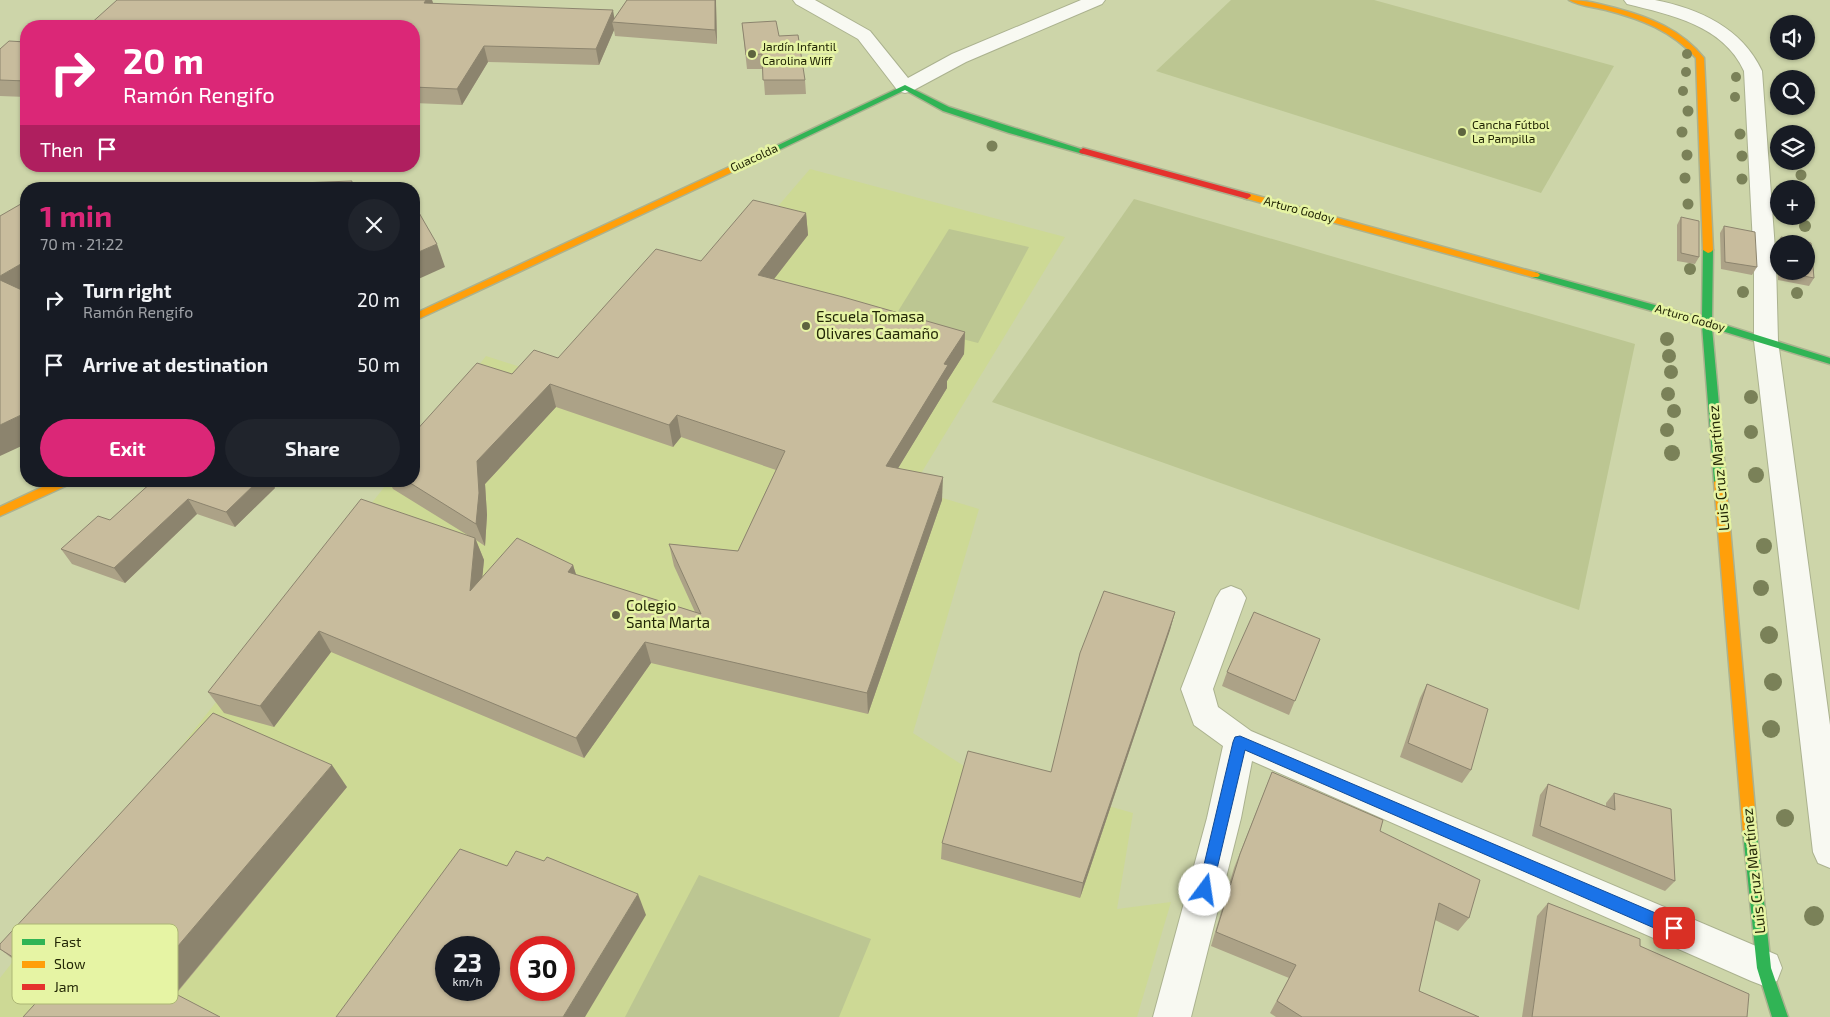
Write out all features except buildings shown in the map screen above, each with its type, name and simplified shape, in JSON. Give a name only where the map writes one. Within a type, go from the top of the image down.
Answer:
[{"type":"street","name":"Arturo Godoy","points":[[802,0],[864,34],[905,87],[946,109],[1012,131],[1707,323],[1830,361]]},
{"type":"street","name":"Guacolda","points":[[420,315],[905,87],[960,58],[1096,0]]},
{"type":"street","name":"Luis Cruz Martínez","points":[[1573,0],[1667,28],[1690,44],[1700,58],[1708,249],[1707,323],[1741,746],[1764,968],[1780,1017]]},
{"type":"street","points":[[1633,0],[1674,11],[1707,25],[1734,42],[1750,62],[1753,71],[1766,263],[1766,341],[1830,852]]},
{"type":"street","points":[[0,512],[53,487]]},
{"type":"street","points":[[1231,598],[1197,689],[1205,715],[1240,742],[1764,968]]},
{"type":"street","points":[[1172,1017],[1224,818],[1240,742]]},
{"type":"shaded area","name":"Cancha Fútbol La Pampilla","points":[[1231,0],[1374,0],[1614,66],[1541,193],[1156,71]]},
{"type":"shaded area","name":"Escuela Tomasa Olivares Caamaño","points":[[810,169],[1065,237],[917,480],[564,367],[711,284]]},
{"type":"shaded area","points":[[1134,199],[1635,344],[1579,610],[992,402]]},
{"type":"shaded area","points":[[949,229],[1029,247],[978,343],[892,321]]},
{"type":"shaded area","name":"Colegio Santa Marta","points":[[486,356],[692,422],[979,509],[913,733],[967,768],[1133,813],[1117,909],[1171,902],[1137,1017],[0,1017],[0,978],[12,963],[12,1004],[178,1004],[178,924],[42,924],[384,487],[420,487],[420,441]]},
{"type":"shaded area","points":[[699,875],[871,939],[839,1017],[625,1017]]},
{"type":"traffic: fast","points":[[742,164],[905,87],[946,109],[1012,131],[1083,151]]},
{"type":"traffic: fast","points":[[1708,250],[1707,323],[1720,482]]},
{"type":"traffic: fast","points":[[1535,275],[1707,323],[1830,361]]},
{"type":"traffic: fast","points":[[1750,833],[1764,968],[1780,1017]]},
{"type":"traffic: slow","points":[[1573,0],[1625,13],[1659,25],[1688,45],[1700,58],[1708,250]]},
{"type":"traffic: slow","points":[[420,315],[742,164]]},
{"type":"traffic: slow","points":[[1247,196],[1535,275]]},
{"type":"traffic: slow","points":[[1720,482],[1750,833]]},
{"type":"traffic: slow","points":[[0,512],[53,487]]},
{"type":"traffic: jam","points":[[1083,151],[1247,196]]},
{"type":"place","name":"Jardín Infantil Carolina Wiff","points":[[752,54]]},
{"type":"place","name":"Cancha Fútbol La Pampilla","points":[[1462,132]]},
{"type":"place","name":"Escuela Tomasa Olivares Caamaño","points":[[806,326]]},
{"type":"place","name":"Colegio Santa Marta","points":[[616,615]]},
{"type":"route","points":[[1205,890],[1224,818],[1240,742],[1674,928]]}]
